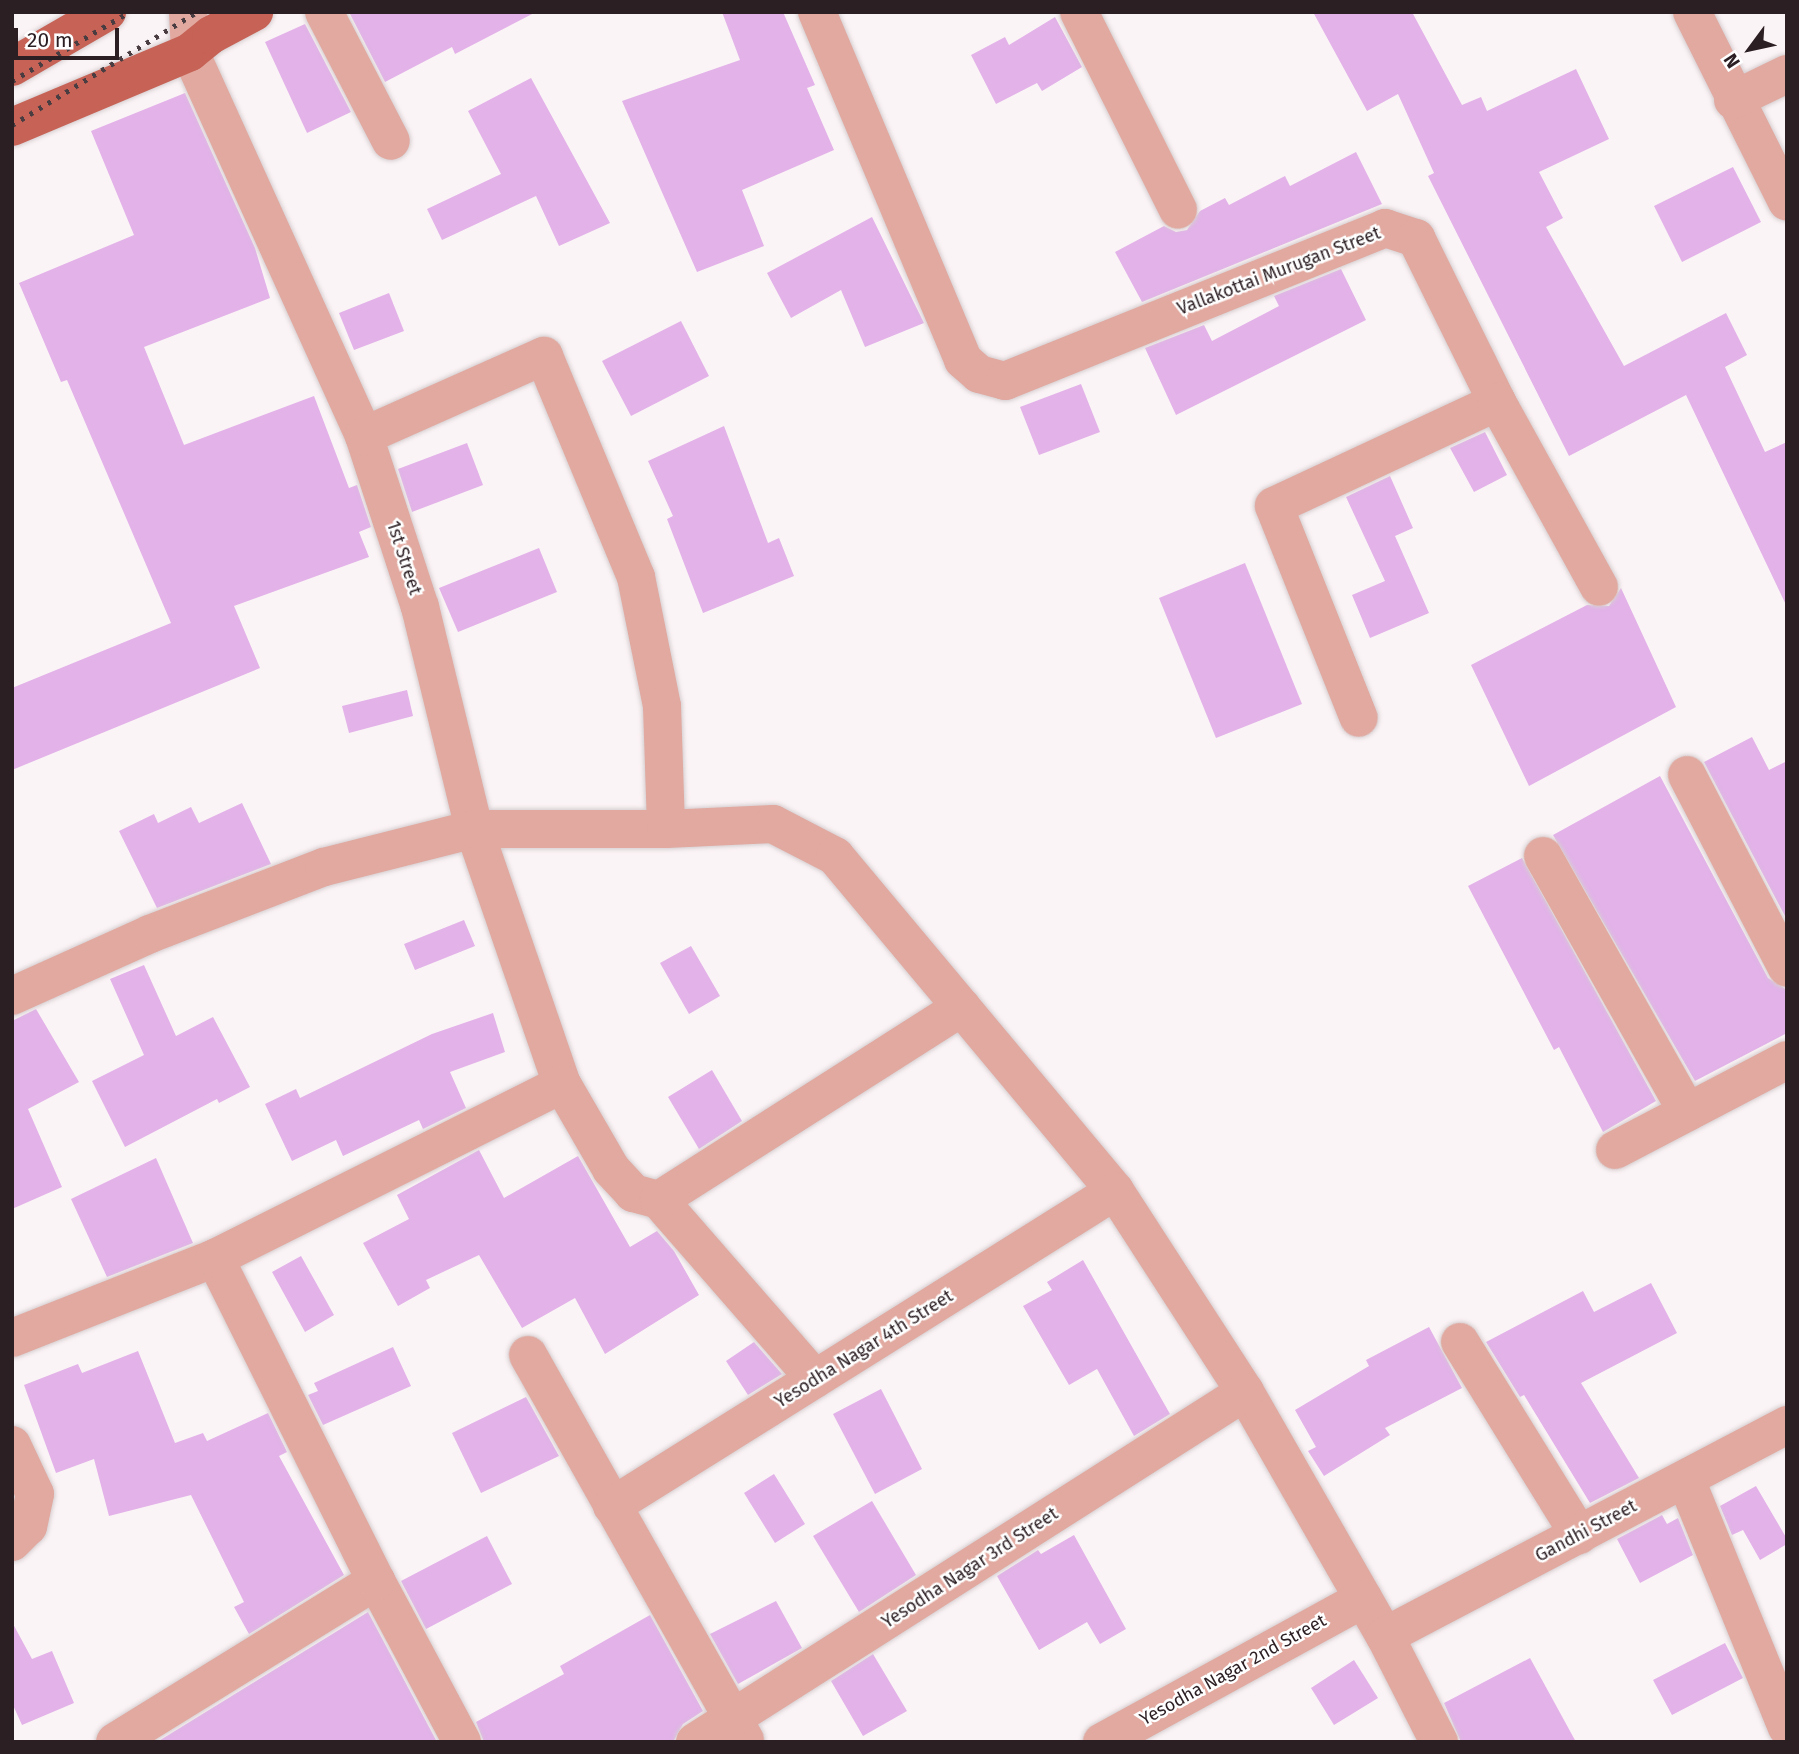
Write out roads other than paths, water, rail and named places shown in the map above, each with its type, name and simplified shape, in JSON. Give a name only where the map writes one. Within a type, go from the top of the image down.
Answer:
[{"type":"main road","points":[[12,67],[107,12]]},
{"type":"main road","points":[[12,127],[190,52],[211,34],[254,12]]},
{"type":"street","points":[[188,12],[190,52]]},
{"type":"street","points":[[324,12],[391,141]]},
{"type":"street","name":"Vallakottai Murugan Street","points":[[817,12],[964,360],[978,374],[1005,381],[1385,228],[1416,238],[1497,402],[1599,587]]},
{"type":"street","points":[[1079,12],[1178,211]]},
{"type":"street","points":[[1692,12],[1733,100],[1787,202]]},
{"type":"street","name":"1st Street","points":[[190,52],[364,436],[420,607],[474,829],[562,1084],[611,1169],[633,1194],[659,1200]]},
{"type":"street","points":[[1733,100],[1787,74]]},
{"type":"street","points":[[364,436],[544,356],[636,577],[662,706],[666,830]]},
{"type":"street","points":[[1359,718],[1273,506],[1497,402]]},
{"type":"street","points":[[1686,775],[1787,968]]},
{"type":"street","points":[[12,996],[150,934],[324,867],[474,829],[666,830],[773,824],[835,856],[1115,1191],[1245,1392],[1385,1636],[1439,1742]]},
{"type":"street","points":[[1543,856],[1687,1112]]},
{"type":"street","points":[[815,1379],[659,1200],[962,1007]]},
{"type":"street","points":[[1615,1150],[1787,1060]]},
{"type":"street","points":[[12,1338],[215,1258],[562,1084]]},
{"type":"street","name":"Yesodha Nagar 4th Street","points":[[612,1506],[1115,1191]]},
{"type":"street","points":[[215,1258],[376,1581],[463,1742]]},
{"type":"street","points":[[1460,1342],[1579,1535]]},
{"type":"street","points":[[528,1355],[740,1730]]},
{"type":"street","name":"Yesodha Nagar 3rd Street","points":[[695,1742],[740,1730],[1245,1392]]},
{"type":"street","name":"Gandhi Street","points":[[1385,1636],[1787,1425]]},
{"type":"street","points":[[12,1445],[35,1494],[28,1526],[12,1542]]},
{"type":"street","points":[[1686,1480],[1787,1727]]},
{"type":"street","points":[[115,1742],[376,1581]]},
{"type":"street","name":"Yesodha Nagar 2nd Street","points":[[1102,1742],[1363,1599]]},
{"type":"railway","points":[[12,81],[129,12]]},
{"type":"railway","points":[[12,125],[197,12]]}]
